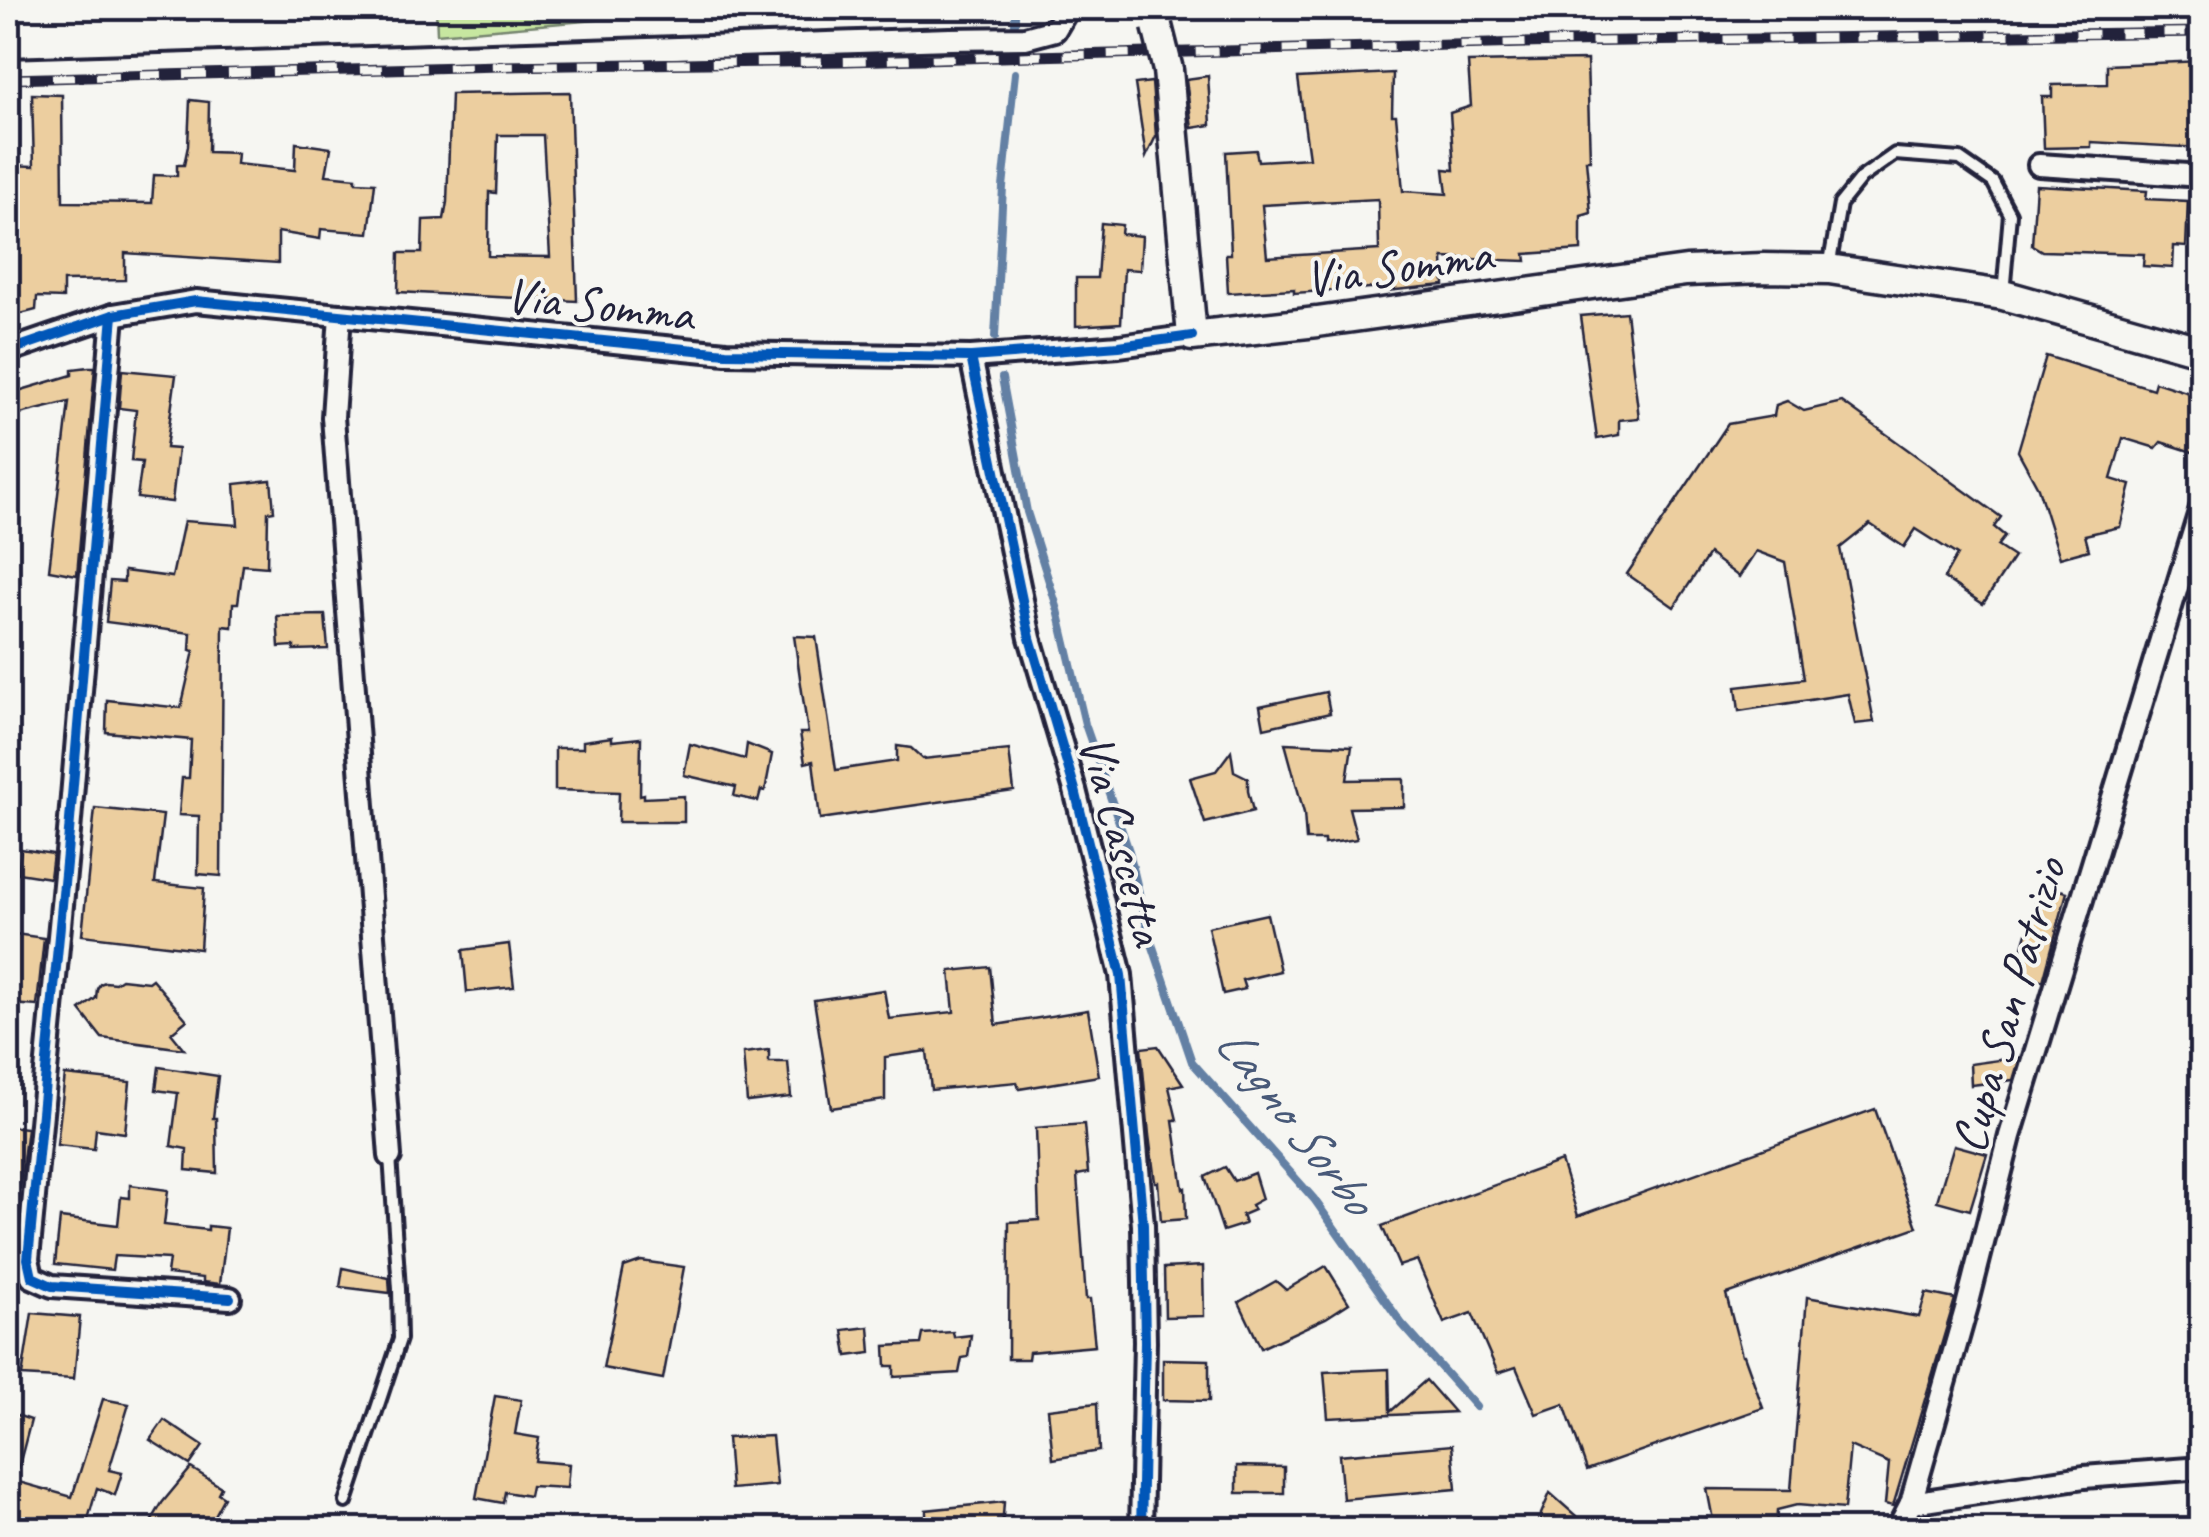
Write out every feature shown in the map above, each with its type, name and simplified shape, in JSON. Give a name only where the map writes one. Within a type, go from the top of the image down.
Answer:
[{"type":"main road","points":[[1155,17],[1168,70],[1192,336]]},
{"type":"main road","name":"Via Somma","points":[[1192,336],[1686,271],[1764,268],[1829,269],[2003,295],[2202,351]]},
{"type":"street","points":[[8,70],[1024,38],[1055,30],[1068,8]]},
{"type":"street","points":[[2038,166],[2202,176]]},
{"type":"street","name":"Via Somma","points":[[8,350],[113,315],[196,300],[726,353],[970,357],[1119,346],[1192,336]]},
{"type":"street","points":[[113,315],[28,1258],[32,1277],[52,1286],[230,1298]]},
{"type":"street","points":[[340,315],[333,417],[390,1156]]},
{"type":"street","name":"Via Cascetta","points":[[970,357],[1030,638],[1075,790],[1121,975],[1143,1225],[1141,1530]]},
{"type":"street","name":"Cupa San Patrizio","points":[[1897,1530],[1911,1503],[2010,1136],[2202,505]]},
{"type":"street","points":[[1911,1503],[2084,1477],[2202,1468]]},
{"type":"lane","points":[[1829,269],[1840,204],[1861,178],[1895,154],[1960,159],[1994,182],[2010,214],[2003,295]]},
{"type":"lane","points":[[346,1502],[400,1339],[390,1156]]},
{"type":"green space","points":[[436,8],[687,8],[688,12],[437,34]]},
{"type":"building","points":[[1587,60],[1590,160],[1586,160],[1591,213],[1581,216],[1581,250],[1525,254],[1526,261],[1443,258],[1444,285],[1386,291],[1386,287],[1228,293],[1226,254],[1231,254],[1226,152],[1256,150],[1258,161],[1309,158],[1298,78],[1393,73],[1392,115],[1396,115],[1403,191],[1447,194],[1444,169],[1454,170],[1450,113],[1471,106],[1468,62]],"holes":[[[1378,199],[1379,250],[1267,257],[1262,205]]]},
{"type":"building","points":[[2202,61],[2202,148],[2091,142],[2091,147],[2044,148],[2042,97],[2052,97],[2052,85],[2107,84],[2107,65]]},
{"type":"building","points":[[1208,76],[1211,125],[1192,128],[1186,79]]},
{"type":"building","points":[[1152,82],[1156,136],[1146,157],[1135,84]]},
{"type":"building","points":[[570,92],[577,301],[398,292],[399,253],[422,253],[423,220],[444,219],[451,94]],"holes":[[[498,135],[543,135],[550,257],[488,256],[489,192],[496,193]]]},
{"type":"building","points":[[32,94],[62,95],[63,202],[152,203],[154,175],[177,176],[177,165],[184,165],[190,100],[209,102],[208,152],[237,153],[236,164],[295,170],[296,143],[331,148],[326,175],[375,183],[369,233],[321,229],[320,239],[278,232],[278,263],[125,253],[125,280],[63,281],[63,298],[37,297],[36,310],[13,316],[8,165],[34,166]]},
{"type":"building","points":[[2036,185],[2147,191],[2146,199],[2188,201],[2186,247],[2174,246],[2173,268],[2143,266],[2144,254],[2042,251],[2032,245]]},
{"type":"building","points":[[1101,223],[1122,225],[1121,234],[1142,236],[1140,270],[1124,269],[1121,323],[1076,326],[1076,278],[1097,278]]},
{"type":"building","points":[[1626,312],[1639,418],[1619,420],[1619,435],[1597,439],[1580,316]]},
{"type":"building","points":[[2046,356],[2153,389],[2155,382],[2202,397],[2202,455],[2161,442],[2156,448],[2123,438],[2111,479],[2131,485],[2120,527],[2085,535],[2089,550],[2060,558],[2038,488],[2018,451]]},
{"type":"building","points":[[95,367],[77,575],[49,570],[69,402],[8,417],[8,394],[72,375],[72,369]]},
{"type":"building","points":[[122,370],[176,375],[166,448],[178,449],[172,502],[137,498],[142,462],[131,461],[136,410],[119,408]]},
{"type":"building","points":[[1787,401],[1804,411],[1842,402],[2001,517],[1994,527],[2005,536],[1997,546],[2014,557],[1983,604],[1944,578],[1957,555],[1916,529],[1904,547],[1870,524],[1840,548],[1874,722],[1855,724],[1848,694],[1739,711],[1736,687],[1804,679],[1785,562],[1756,551],[1739,577],[1709,554],[1674,607],[1627,574],[1728,424],[1774,416],[1776,405]]},
{"type":"building","points":[[271,480],[274,511],[268,512],[267,567],[243,565],[238,603],[233,603],[232,627],[223,626],[221,876],[198,874],[199,816],[179,815],[182,778],[189,778],[191,740],[106,732],[107,700],[181,708],[194,651],[190,650],[191,633],[106,622],[110,581],[124,582],[124,571],[172,577],[184,521],[238,525],[235,484]]},
{"type":"building","points":[[325,615],[328,649],[279,647],[277,616]]},
{"type":"building","points":[[794,636],[816,637],[836,770],[897,761],[897,746],[911,748],[923,759],[1009,750],[1014,791],[820,819],[813,761],[805,763],[800,733],[808,733]]},
{"type":"building","points":[[1326,692],[1330,713],[1264,728],[1260,706]]},
{"type":"building","points":[[612,737],[612,741],[641,738],[640,795],[684,796],[684,822],[618,822],[619,792],[555,790],[555,748],[583,748],[583,741]]},
{"type":"building","points":[[1285,743],[1352,746],[1347,780],[1404,779],[1404,807],[1349,808],[1357,839],[1324,844],[1324,840],[1306,840],[1304,813]]},
{"type":"building","points":[[690,744],[745,759],[747,744],[772,754],[765,791],[761,790],[758,801],[734,796],[736,787],[684,775]]},
{"type":"building","points":[[1231,751],[1234,771],[1248,778],[1253,811],[1205,823],[1190,778],[1216,771]]},
{"type":"building","points":[[95,808],[163,815],[155,883],[204,888],[200,949],[82,935]]},
{"type":"building","points":[[21,849],[53,854],[50,878],[18,873]]},
{"type":"building","points":[[2041,885],[2067,892],[2043,981],[2016,971]]},
{"type":"building","points":[[1267,914],[1280,971],[1242,980],[1245,989],[1223,994],[1208,927]]},
{"type":"building","points":[[8,933],[44,938],[37,1006],[12,1004],[12,995],[8,994]]},
{"type":"building","points":[[509,944],[514,987],[467,992],[463,950]]},
{"type":"building","points":[[990,967],[996,1025],[1088,1010],[1099,1076],[1019,1089],[1017,1082],[931,1090],[927,1051],[885,1057],[885,1100],[831,1108],[814,1000],[884,990],[889,1019],[954,1012],[950,971]]},
{"type":"building","points":[[152,979],[187,1020],[171,1033],[184,1049],[102,1038],[80,1010],[96,998],[100,984]]},
{"type":"building","points":[[1158,1046],[1183,1084],[1169,1087],[1177,1120],[1173,1120],[1185,1188],[1186,1219],[1161,1221],[1141,1048]]},
{"type":"building","points":[[769,1050],[769,1062],[788,1062],[791,1097],[747,1102],[743,1053]]},
{"type":"building","points":[[2020,1057],[2013,1080],[1971,1085],[1970,1064]]},
{"type":"building","points":[[159,1067],[218,1076],[213,1118],[217,1173],[186,1170],[187,1149],[171,1146],[178,1093],[156,1090]]},
{"type":"building","points":[[65,1075],[130,1082],[125,1133],[96,1129],[94,1149],[57,1145]]},
{"type":"building","points":[[1875,1109],[1917,1227],[1726,1294],[1742,1355],[1763,1408],[1587,1470],[1564,1404],[1536,1414],[1516,1367],[1498,1373],[1472,1313],[1444,1323],[1417,1260],[1399,1266],[1382,1226],[1561,1161],[1578,1216]]},
{"type":"building","points":[[1084,1124],[1088,1173],[1077,1175],[1086,1299],[1090,1299],[1095,1346],[1029,1352],[1028,1359],[1008,1359],[1009,1222],[1039,1220],[1036,1128]]},
{"type":"building","points":[[8,1126],[27,1128],[20,1184],[8,1183]]},
{"type":"building","points":[[1954,1145],[1987,1154],[1970,1210],[1937,1201]]},
{"type":"building","points":[[1225,1167],[1234,1181],[1254,1173],[1262,1199],[1251,1205],[1254,1210],[1242,1215],[1245,1224],[1223,1231],[1205,1177]]},
{"type":"building","points":[[130,1185],[168,1190],[164,1225],[227,1228],[220,1284],[167,1274],[169,1259],[114,1256],[112,1270],[55,1264],[60,1218],[118,1225],[121,1197],[130,1198]]},
{"type":"building","points":[[641,1261],[684,1267],[663,1379],[603,1368],[624,1267]]},
{"type":"building","points":[[1203,1266],[1204,1316],[1165,1317],[1164,1268]]},
{"type":"building","points":[[1326,1266],[1349,1303],[1261,1348],[1239,1302],[1276,1281],[1286,1290]]},
{"type":"building","points":[[343,1268],[389,1278],[390,1293],[340,1287]]},
{"type":"building","points":[[1926,1293],[1955,1299],[1893,1506],[1885,1504],[1889,1463],[1850,1446],[1844,1509],[1797,1505],[1777,1510],[1776,1530],[1715,1530],[1707,1489],[1791,1490],[1807,1297],[1919,1317]]},
{"type":"building","points":[[32,1313],[80,1317],[74,1379],[22,1376]]},
{"type":"building","points":[[869,1327],[871,1353],[847,1356],[843,1330]]},
{"type":"building","points":[[953,1332],[954,1337],[971,1335],[968,1357],[962,1358],[959,1373],[894,1377],[894,1366],[886,1366],[885,1346],[921,1344],[923,1334]]},
{"type":"building","points":[[1163,1359],[1209,1360],[1209,1401],[1163,1400]]},
{"type":"building","points":[[1389,1369],[1390,1412],[1426,1380],[1454,1412],[1328,1418],[1324,1372]]},
{"type":"building","points":[[495,1396],[521,1400],[515,1434],[539,1438],[535,1461],[569,1464],[567,1488],[531,1486],[529,1496],[505,1492],[503,1503],[476,1498]]},
{"type":"building","points":[[103,1399],[129,1404],[109,1470],[122,1473],[115,1495],[97,1488],[85,1530],[8,1530],[8,1412],[31,1420],[15,1481],[72,1497]]},
{"type":"building","points":[[1097,1403],[1099,1451],[1053,1459],[1048,1409]]},
{"type":"building","points":[[164,1420],[203,1446],[190,1465],[150,1440]]},
{"type":"building","points":[[772,1436],[777,1485],[731,1489],[727,1438]]},
{"type":"building","points":[[1452,1445],[1456,1489],[1343,1499],[1339,1455]]},
{"type":"building","points":[[1237,1466],[1284,1467],[1284,1493],[1237,1493]]},
{"type":"building","points":[[191,1468],[221,1487],[218,1493],[224,1497],[206,1530],[155,1530],[158,1524],[152,1520]]},
{"type":"building","points":[[1550,1493],[1592,1530],[1541,1530],[1541,1514]]},
{"type":"building","points":[[1004,1502],[1002,1530],[926,1530],[926,1510]]},
{"type":"waterway","name":"Lagno Sorbo","points":[[1015,8],[1015,26]]},
{"type":"waterway","name":"Lagno Sorbo","points":[[995,337],[1003,187],[1015,73]]},
{"type":"waterway","name":"Lagno Sorbo","points":[[1002,378],[1027,512],[1058,610],[1085,724],[1129,851],[1149,935],[1192,1062],[1314,1199],[1402,1324],[1476,1407]]},
{"type":"railway","points":[[8,79],[1564,42],[2202,32]]},
{"type":"cycle path","points":[[8,351],[113,315],[196,301],[726,353],[971,357],[1119,346],[1192,336]]},
{"type":"cycle path","points":[[113,315],[28,1259],[32,1277],[52,1286],[230,1298]]},
{"type":"cycle path","points":[[971,357],[1030,638],[1075,790],[1121,975],[1143,1225],[1141,1530]]}]
